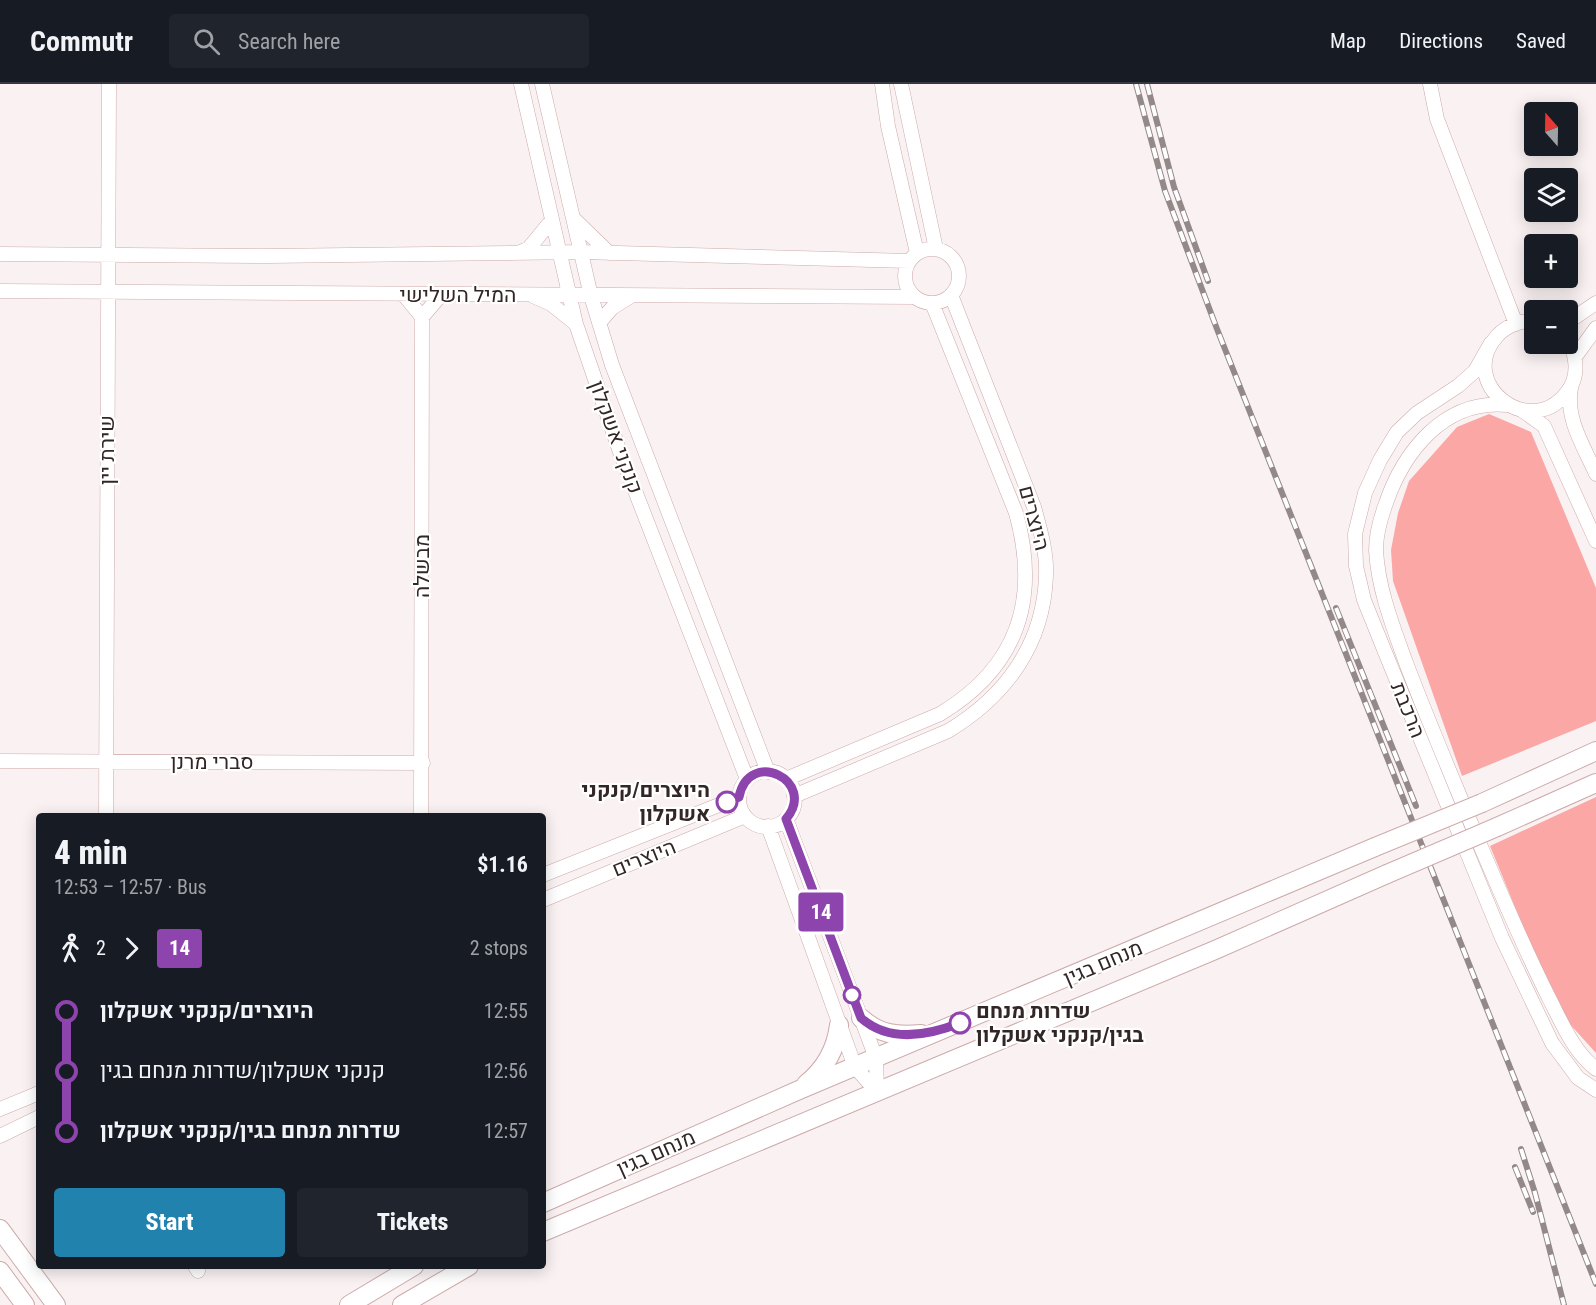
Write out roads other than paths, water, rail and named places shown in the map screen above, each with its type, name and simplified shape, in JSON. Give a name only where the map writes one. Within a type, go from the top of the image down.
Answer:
[{"type":"main road","name":"מנחם בגין","points":[[546,1202],[800,1090],[1482,802],[1595,751]]},
{"type":"main road","name":"מנחם בגין","points":[[546,1231],[877,1092],[1596,783]]},
{"type":"main road","points":[[861,1018],[872,1028],[885,1034],[920,1034],[946,1028]]},
{"type":"main road","points":[[800,1090],[816,1076],[829,1058],[837,1041],[839,1025]]},
{"type":"main road","points":[[0,1229],[56,1305]]},
{"type":"main road","points":[[349,1305],[409,1269]]},
{"type":"main road","points":[[402,1305],[464,1269]]},
{"type":"main road","points":[[0,1271],[25,1305]]},
{"type":"street","name":"שירת יין","points":[[106,813],[109,84]]},
{"type":"street","name":"קנקני אשקלון","points":[[521,84],[576,324],[620,452],[747,779]]},
{"type":"street","name":"קנקני אשקלון","points":[[542,84],[599,323],[651,471],[768,772]]},
{"type":"street","points":[[882,84],[913,257]]},
{"type":"street","points":[[901,84],[936,249]]},
{"type":"street","points":[[1430,84],[1437,119],[1516,324]]},
{"type":"street","points":[[572,216],[609,253]]},
{"type":"street","points":[[515,254],[529,248],[552,220]]},
{"type":"street","points":[[929,248],[936,249],[950,255],[957,264],[959,282],[951,295],[939,303],[932,303],[915,297],[905,283],[905,270],[913,257],[929,248]]},
{"type":"street","name":"המיל השלישי","points":[[0,254],[560,254],[581,252],[913,257]]},
{"type":"street","name":"המיל השלישי","points":[[0,291],[915,297]]},
{"type":"street","points":[[528,294],[551,304],[576,324]]},
{"type":"street","points":[[404,295],[422,317],[441,295]]},
{"type":"street","points":[[599,323],[612,308],[633,295]]},
{"type":"street","name":"היוצרים","points":[[794,796],[940,734],[970,718],[994,699],[1014,673],[1030,644],[1042,608],[1047,574],[1043,541],[1034,507],[951,295]]},
{"type":"street","name":"היוצרים","points":[[786,779],[940,714],[959,702],[980,685],[998,663],[1012,637],[1023,604],[1027,574],[1024,544],[1016,513],[932,303]]},
{"type":"street","points":[[1578,315],[1596,303]]},
{"type":"street","name":"מבשלה","points":[[422,317],[422,813]]},
{"type":"street","points":[[1524,323],[1516,324],[1499,334],[1491,343],[1486,356],[1487,377],[1496,396],[1507,405],[1533,416],[1544,426],[1596,541]]},
{"type":"street","points":[[1575,357],[1596,328]]},
{"type":"street","name":"הרכבת","points":[[1491,343],[1475,370],[1458,386],[1410,419],[1397,432],[1380,460],[1365,493],[1355,534],[1356,566],[1364,600],[1512,959],[1552,1043],[1578,1078],[1596,1090]]},
{"type":"street","points":[[1574,354],[1575,373],[1569,406],[1596,474]]},
{"type":"street","points":[[1521,411],[1537,411],[1551,406],[1563,398],[1572,385]]},
{"type":"street","name":"הרכבת","points":[[1507,405],[1481,404],[1453,414],[1429,432],[1410,453],[1391,488],[1380,520],[1376,548],[1380,582],[1419,699],[1527,956],[1572,1044],[1596,1069]]},
{"type":"street","name":"סברי מרנן","points":[[0,761],[423,763]]},
{"type":"street","points":[[768,772],[786,779],[794,796],[792,810],[786,819],[768,826],[759,826],[745,816],[739,797],[747,779],[757,773],[768,772]]},
{"type":"street","name":"היוצרים","points":[[546,874],[739,797]]},
{"type":"street","name":"היוצרים","points":[[546,899],[745,816]]},
{"type":"street","points":[[786,819],[876,1058],[877,1092]]},
{"type":"street","points":[[768,826],[855,1067],[877,1092]]},
{"type":"street","points":[[0,1109],[36,1094]]},
{"type":"street","points":[[0,1136],[36,1118]]},
{"type":"railway","points":[[1136,84],[1165,191],[1217,329],[1596,1284]]},
{"type":"railway","points":[[1147,84],[1174,187],[1208,281]]},
{"type":"railway","points":[[1336,608],[1416,806]]},
{"type":"railway","points":[[1521,1149],[1535,1193],[1564,1305]]},
{"type":"railway","points":[[1515,1167],[1533,1212]]},
{"type":"place","name":"היוצרים/קנקני אשקלון","points":[[727,802]]},
{"type":"place","name":"שדרות מנחם בגין/קנקני אשקלון","points":[[960,1023]]}]
